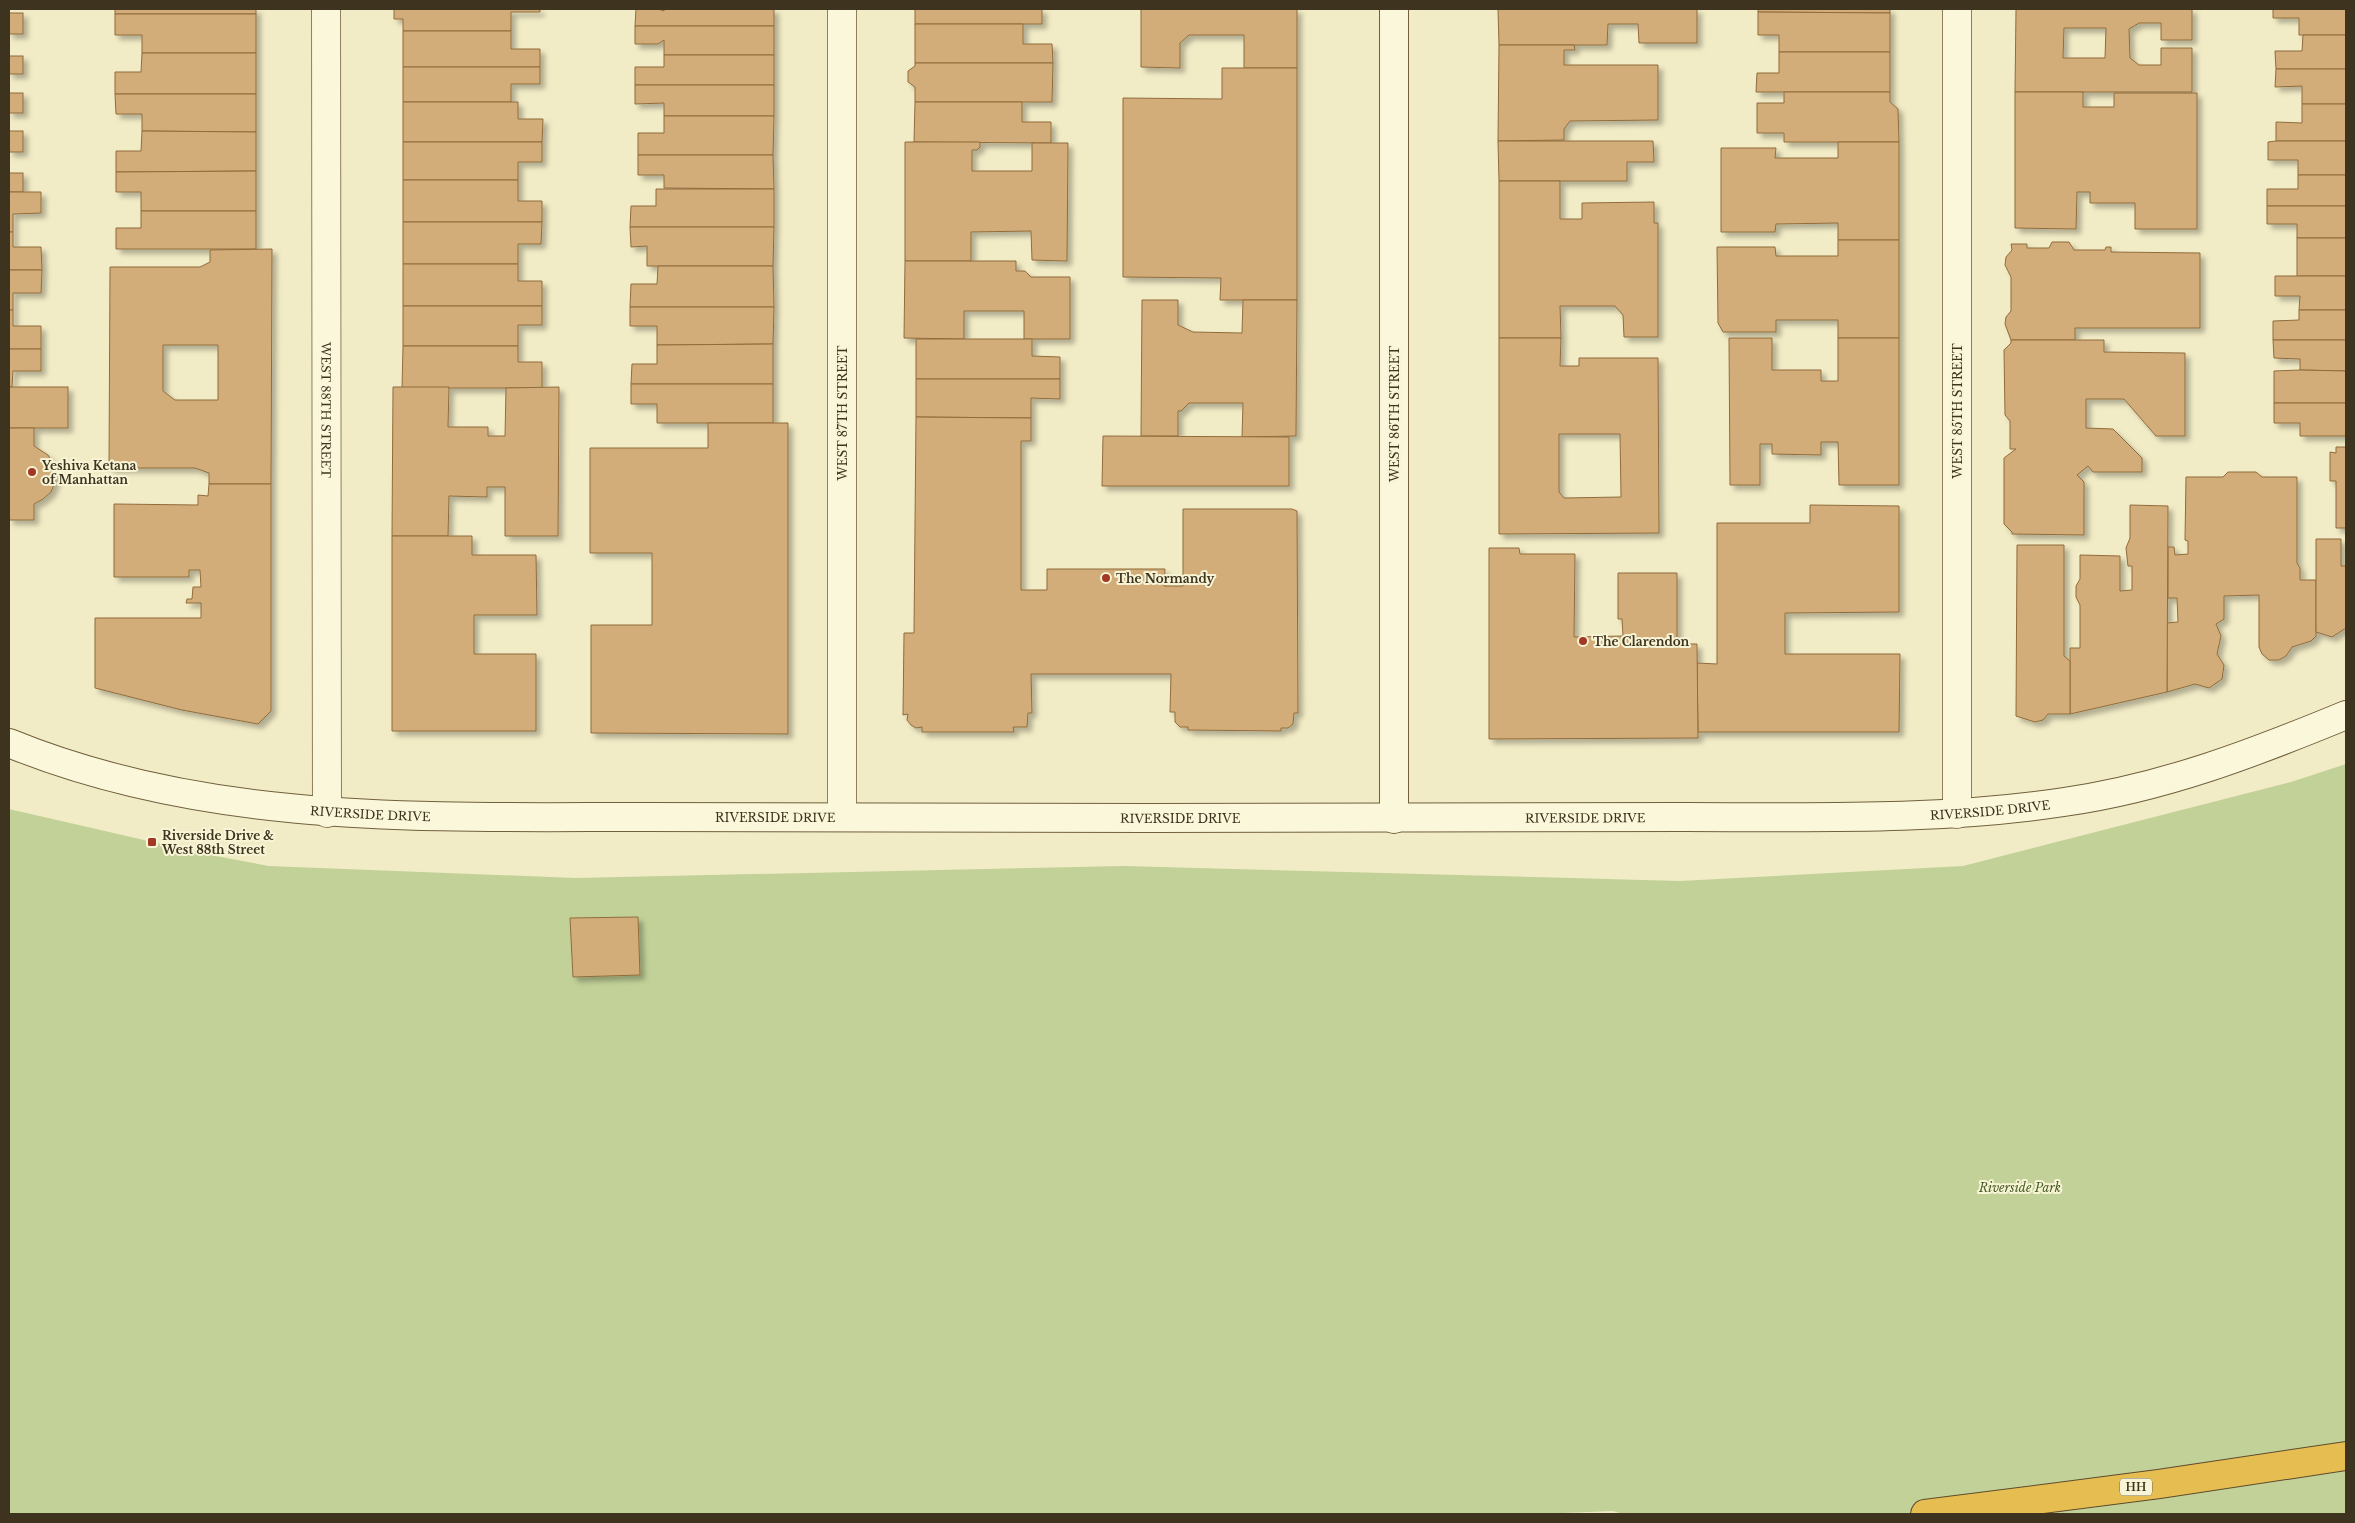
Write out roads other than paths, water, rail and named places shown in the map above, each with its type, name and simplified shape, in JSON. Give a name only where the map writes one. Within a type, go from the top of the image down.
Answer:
[{"type":"highway","name":"HH","points":[[1925,1514],[2159,1484],[2346,1456]]},
{"type":"main road","name":"WEST 88TH STREET","points":[[326,9],[327,813]]},
{"type":"main road","name":"WEST 87TH STREET","points":[[842,9],[842,817]]},
{"type":"main road","name":"WEST 86TH STREET","points":[[1394,9],[1394,819]]},
{"type":"main road","name":"WEST 85TH STREET","points":[[1957,9],[1957,814]]},
{"type":"main road","name":"RIVERSIDE DRIVE","points":[[9,744],[40,756],[139,785],[244,804],[327,813],[547,817],[1394,819],[1884,816],[1957,814],[2070,802],[2183,777],[2243,757],[2346,715]]},
{"type":"place","name":"Yeshiva Ketana of Manhattan","points":[[32,472]]},
{"type":"place","name":"The Normandy","points":[[1106,578]]},
{"type":"place","name":"The Clarendon","points":[[1583,641]]},
{"type":"place","name":"Riverside Drive & West 88th Street","points":[[152,842]]},
{"type":"park label","name":"Riverside Park","points":[[2020,1187]]}]
